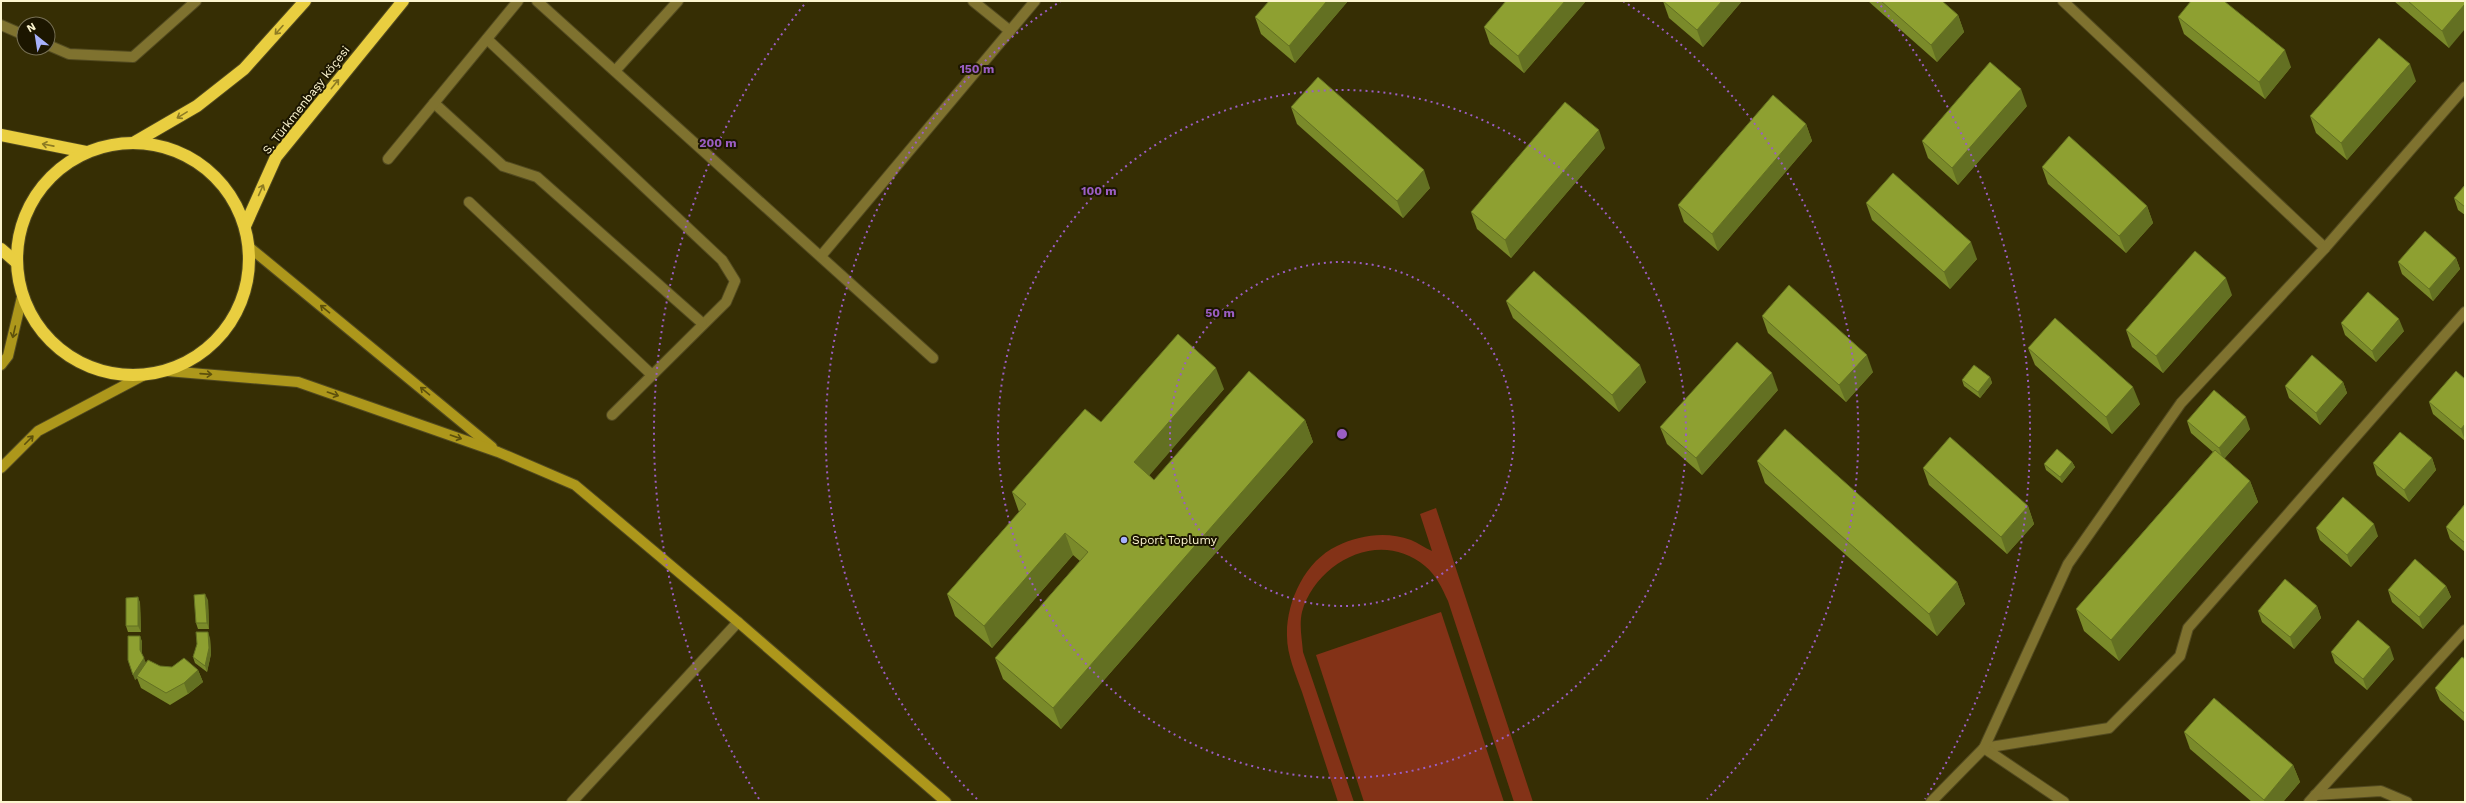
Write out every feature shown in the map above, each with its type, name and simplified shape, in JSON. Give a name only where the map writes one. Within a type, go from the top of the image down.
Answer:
[{"type":"highway","points":[[135,142],[197,106],[244,69],[305,1]]},
{"type":"highway","name":"S. Türkmenbaşy köçesi","points":[[245,226],[276,156],[403,1]]},
{"type":"highway","points":[[1,135],[86,152]]},
{"type":"highway","points":[[135,142],[172,149],[204,166],[230,192],[245,226],[250,246],[243,300],[213,344],[167,371],[132,376],[96,370],[64,354],[38,329],[22,297],[16,262],[20,228],[34,196],[57,171],[86,152],[110,145],[135,142]]},
{"type":"highway","points":[[1,249],[16,262]]},
{"type":"street","points":[[56,48],[69,54],[133,57],[196,1]]},
{"type":"street","points":[[388,159],[518,1]]},
{"type":"street","points":[[537,1],[934,358]]},
{"type":"street","points":[[615,71],[678,1]]},
{"type":"street","points":[[973,1],[1010,31]]},
{"type":"street","points":[[821,256],[1035,1]]},
{"type":"street","points":[[2063,1],[2325,248]]},
{"type":"street","points":[[1,25],[16,32]]},
{"type":"street","points":[[487,39],[722,260],[735,281],[726,302],[702,323],[612,415]]},
{"type":"street","points":[[1931,802],[1984,748],[2068,564],[2181,403],[2325,248],[2465,88]]},
{"type":"street","points":[[434,103],[503,166],[537,177],[702,323]]},
{"type":"street","points":[[469,202],[652,375]]},
{"type":"street","points":[[250,246],[498,452]]},
{"type":"street","points":[[1,365],[8,356],[22,297]]},
{"type":"street","points":[[1984,748],[2109,728],[2180,656],[2188,628],[2465,312]]},
{"type":"street","points":[[167,371],[298,382],[498,452],[575,485],[738,622],[946,802]]},
{"type":"street","points":[[1,468],[38,432],[146,374]]},
{"type":"street","points":[[572,802],[738,622]]},
{"type":"street","points":[[2312,799],[2465,630]]},
{"type":"street","points":[[1984,748],[2064,802]]},
{"type":"street","points":[[2312,799],[2381,791],[2407,802]]},
{"type":"shaded area","points":[[1436,508],[1533,802],[1514,802],[1448,601],[1438,582],[1425,566],[1407,555],[1389,550],[1370,551],[1352,556],[1335,565],[1321,578],[1309,594],[1302,612],[1301,627],[1303,652],[1354,802],[1338,802],[1288,650],[1288,623],[1294,597],[1307,572],[1316,562],[1337,546],[1355,539],[1383,535],[1402,537],[1432,551],[1420,514]]},
{"type":"shaded area","points":[[1441,612],[1504,802],[1364,802],[1316,655]]},
{"type":"building","points":[[1269,1],[1327,1],[1289,46],[1255,17]]},
{"type":"building","points":[[1506,1],[1565,1],[1518,56],[1484,27]]},
{"type":"building","points":[[1663,1],[1722,1],[1697,30]]},
{"type":"building","points":[[1881,1],[1942,1],[1958,15],[1931,45]]},
{"type":"building","points":[[2191,1],[2224,1],[2285,50],[2259,82],[2178,17]]},
{"type":"building","points":[[2408,1],[2465,1],[2465,4],[2442,31]]},
{"type":"building","points":[[2379,38],[2410,64],[2341,143],[2310,116]]},
{"type":"building","points":[[1990,62],[2021,89],[1952,168],[1922,141]]},
{"type":"building","points":[[1318,77],[1424,170],[1397,201],[1291,107]]},
{"type":"building","points":[[1773,95],[1806,124],[1712,234],[1678,205]]},
{"type":"building","points":[[1565,102],[1599,130],[1505,240],[1471,212]]},
{"type":"building","points":[[2069,136],[2147,206],[2119,236],[2042,167]]},
{"type":"building","points":[[1893,173],[1971,242],[1944,272],[1866,203]]},
{"type":"building","points":[[2465,185],[2465,207],[2454,198]]},
{"type":"building","points":[[2425,231],[2456,258],[2429,289],[2398,262]]},
{"type":"building","points":[[2195,251],[2226,278],[2156,356],[2126,330]]},
{"type":"building","points":[[1534,271],[1640,365],[1612,395],[1506,301]]},
{"type":"building","points":[[1789,285],[1867,355],[1839,385],[1762,316]]},
{"type":"building","points":[[2368,292],[2399,319],[2372,351],[2341,323]]},
{"type":"building","points":[[2055,318],[2133,387],[2106,417],[2028,348]]},
{"type":"building","name":"Sport Toplumy","points":[[1178,334],[1216,368],[1134,462],[1154,480],[1249,371],[1305,420],[1053,708],[995,658],[1088,552],[1065,533],[984,626],[947,594],[1026,504],[1012,492],[1085,409],[1101,422]]},
{"type":"building","points":[[1737,342],[1772,373],[1696,458],[1660,427]]},
{"type":"building","points":[[2312,355],[2343,382],[2316,413],[2285,386]]},
{"type":"building","points":[[1974,365],[1990,377],[1978,392],[1962,380]]},
{"type":"building","points":[[2456,371],[2465,379],[2465,424],[2461,429],[2429,402]]},
{"type":"building","points":[[2214,390],[2246,417],[2219,448],[2187,421]]},
{"type":"building","points":[[1785,429],[1957,582],[1929,614],[1757,461]]},
{"type":"building","points":[[2400,432],[2432,458],[2404,490],[2373,463]]},
{"type":"building","points":[[1950,437],[2028,506],[2001,537],[1923,468]]},
{"type":"building","points":[[2057,449],[2072,462],[2060,477],[2044,464]]},
{"type":"building","points":[[2215,450],[2250,481],[2111,640],[2076,609]]},
{"type":"building","points":[[2343,497],[2374,524],[2347,555],[2316,528]]},
{"type":"building","points":[[2465,504],[2465,543],[2446,527]]},
{"type":"building","points":[[2415,559],[2446,586],[2419,617],[2388,590]]},
{"type":"building","points":[[2285,579],[2317,606],[2290,637],[2258,611]]},
{"type":"building","points":[[205,594],[207,623],[196,623],[194,595]]},
{"type":"building","points":[[138,597],[138,626],[126,626],[126,598]]},
{"type":"building","points":[[2358,620],[2390,647],[2363,679],[2331,652]]},
{"type":"building","points":[[196,632],[208,632],[209,648],[205,666],[193,657],[197,644]]},
{"type":"building","points":[[128,636],[140,636],[140,650],[144,658],[133,675],[128,660]]},
{"type":"building","points":[[2462,657],[2465,659],[2465,714],[2435,688]]},
{"type":"building","points":[[184,658],[198,670],[184,683],[166,693],[137,676],[148,660],[160,666],[172,667]]},
{"type":"building","points":[[2214,698],[2293,765],[2264,800],[2184,732]]},
{"type":"place","name":"Sport Toplumy","points":[[1124,540]]}]
